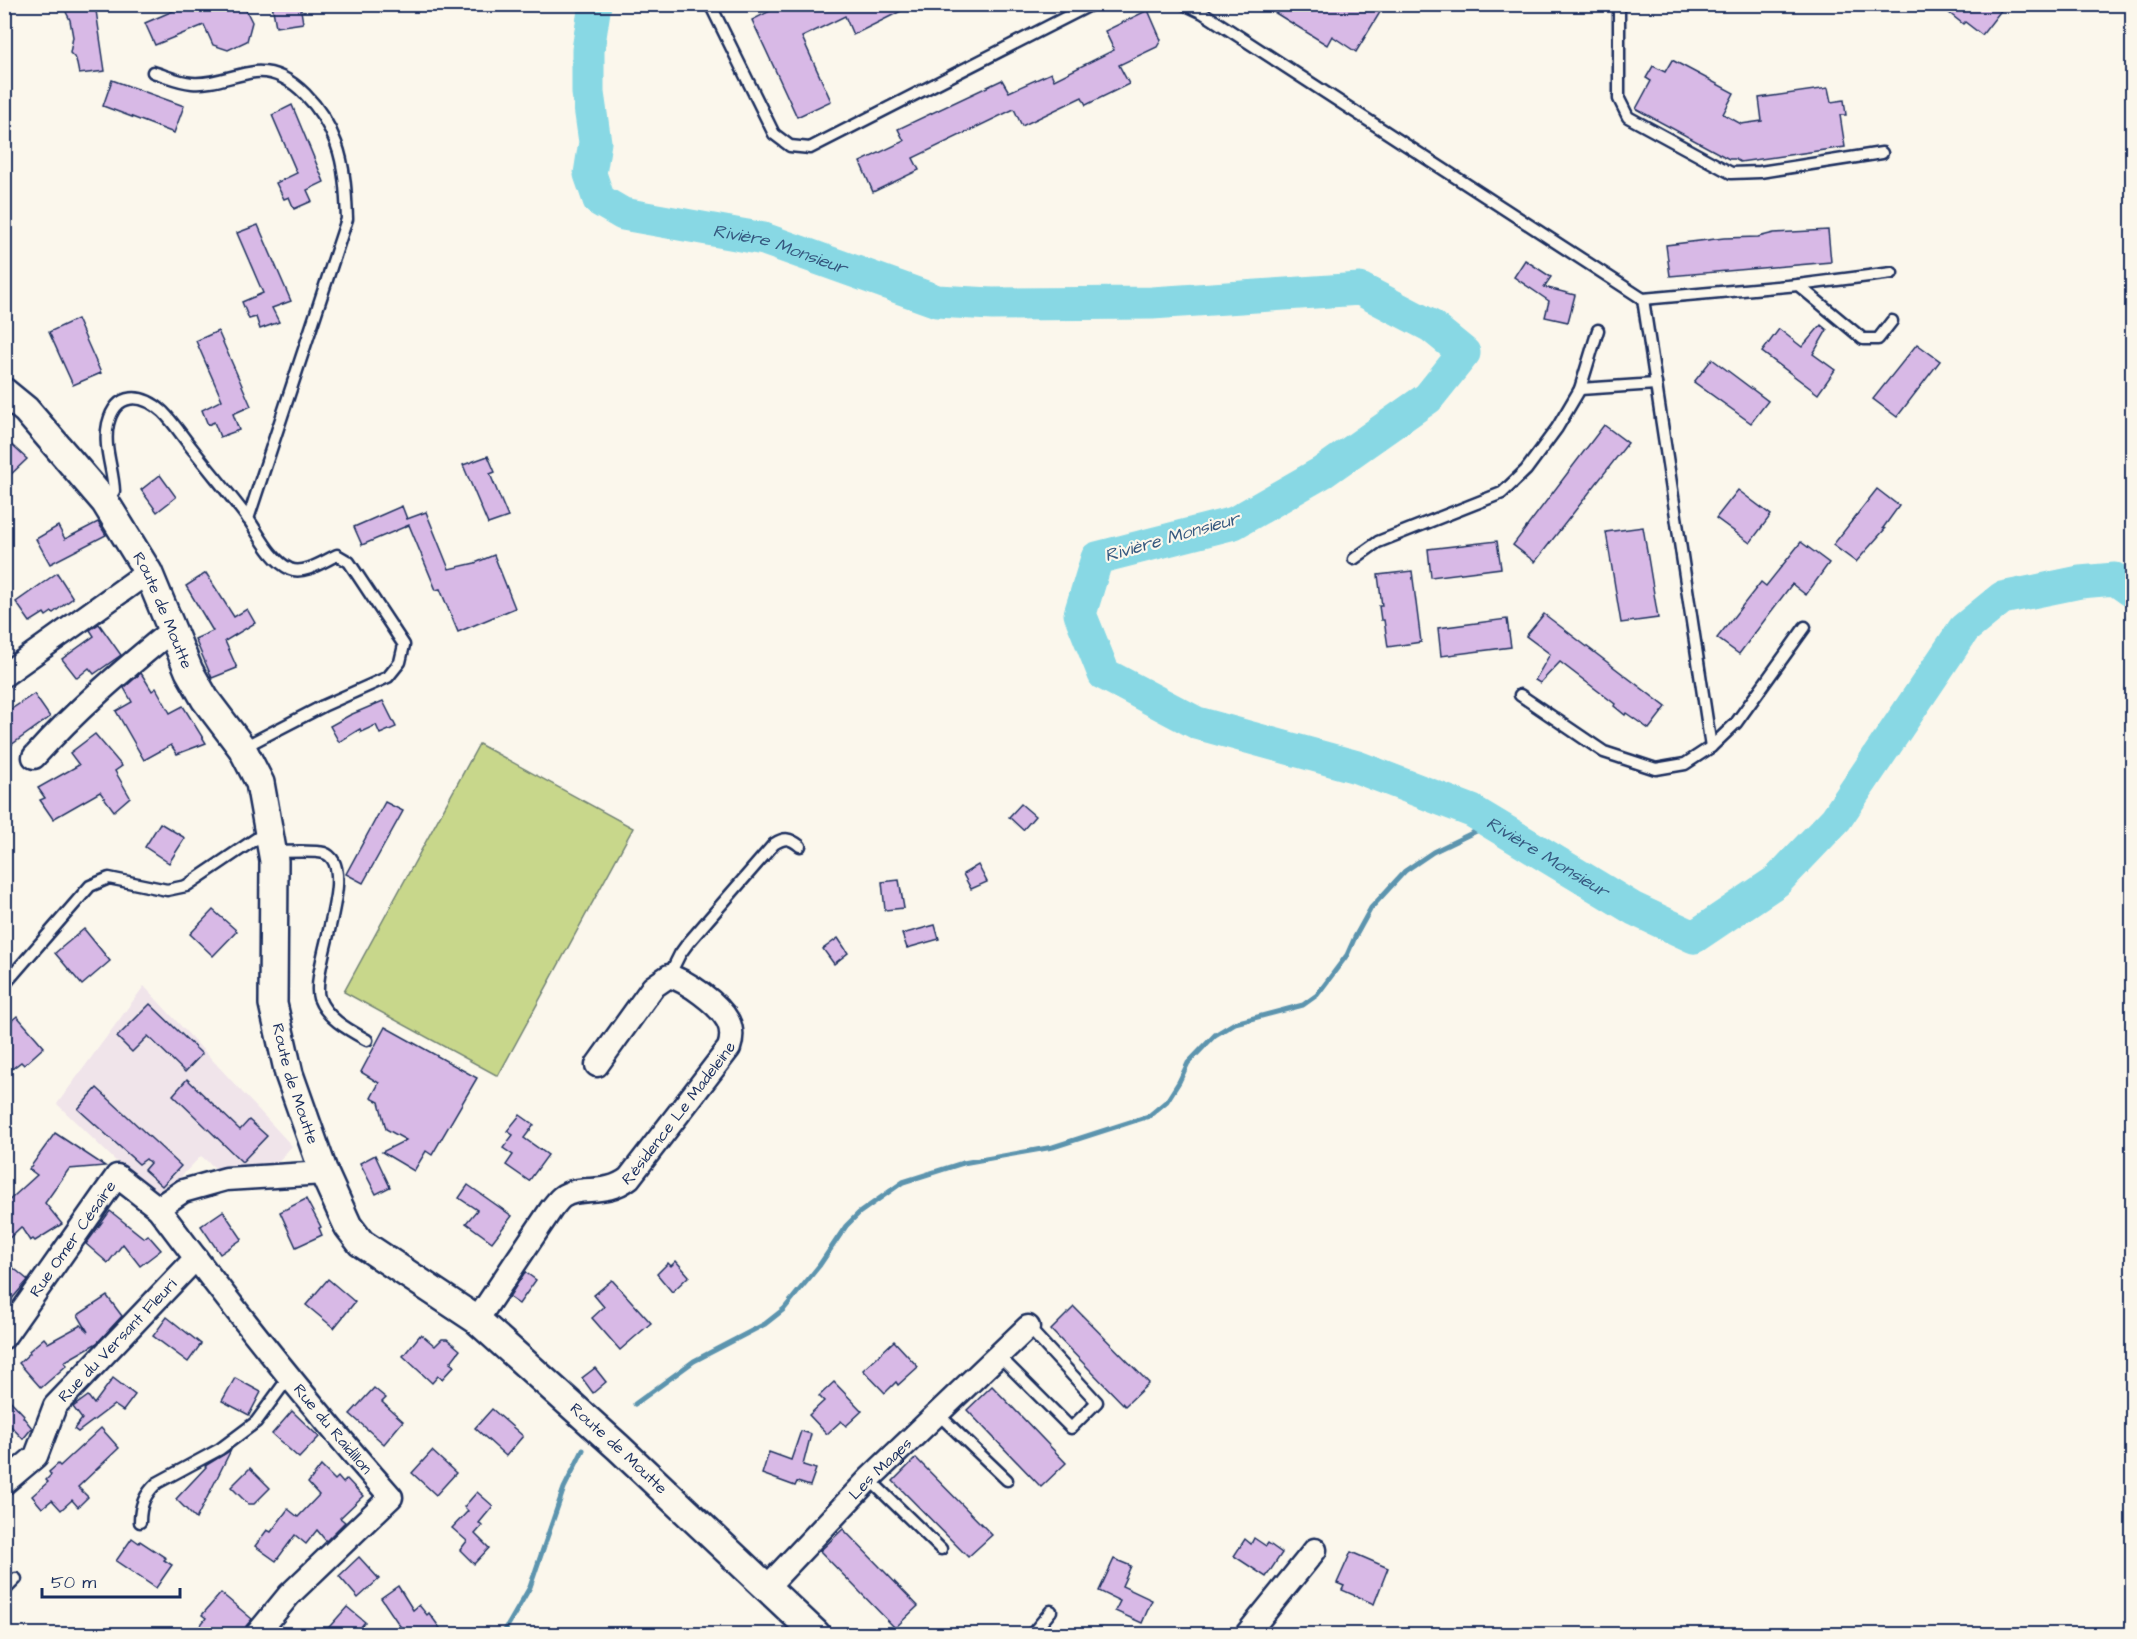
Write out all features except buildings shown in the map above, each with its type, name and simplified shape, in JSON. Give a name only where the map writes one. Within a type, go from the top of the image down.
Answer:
[{"type":"street","name":"Route de Moutte","points":[[4,392],[26,410],[105,502],[148,572],[189,672],[205,699],[242,748],[260,783],[271,841],[273,1004],[289,1074],[324,1173],[355,1235],[477,1320],[618,1447],[767,1587],[810,1632]]},
{"type":"street","points":[[4,675],[148,572]]},
{"type":"street","points":[[34,757],[56,732],[110,681],[172,630]]},
{"type":"street","points":[[597,1065],[653,987],[669,976]]},
{"type":"street","name":"Résidence Le Madeleine","points":[[477,1320],[552,1208],[562,1197],[574,1192],[613,1188],[629,1178],[729,1048],[732,1038],[728,1021],[714,1005],[678,978],[669,976]]},
{"type":"street","points":[[158,1208],[183,1191],[226,1179],[324,1173]]},
{"type":"street","name":"Rue Omer Césaire","points":[[4,1337],[117,1176],[158,1208]]},
{"type":"street","name":"Rue du Raidillon","points":[[158,1208],[249,1329],[391,1497],[289,1595],[257,1635]]},
{"type":"street","name":"Rue du Versant Fleuri","points":[[4,1483],[36,1456],[56,1406],[196,1258]]},
{"type":"street","name":"Les Mages","points":[[767,1587],[869,1479],[1028,1327]]},
{"type":"street","points":[[1247,1635],[1315,1550]]},
{"type":"lane","points":[[710,4],[774,134],[790,146],[810,148],[1092,4]]},
{"type":"lane","points":[[1184,4],[1204,9],[1643,299],[1798,285],[1892,273]]},
{"type":"lane","points":[[1619,4],[1619,99],[1628,117],[1731,173],[1760,172],[1882,153]]},
{"type":"lane","points":[[153,72],[195,84],[257,72],[285,78],[313,101],[336,142],[345,184],[347,219],[248,519]]},
{"type":"lane","points":[[1798,285],[1863,339],[1878,339],[1892,321]]},
{"type":"lane","points":[[1643,299],[1711,747]]},
{"type":"lane","points":[[1354,559],[1378,542],[1502,493],[1526,470],[1557,428],[1580,389],[1598,330]]},
{"type":"lane","points":[[1580,389],[1656,384]]},
{"type":"lane","points":[[105,502],[114,491],[114,477],[106,446],[108,423],[117,405],[128,397],[143,399],[163,412],[248,519],[276,559],[291,570],[303,571],[337,555],[349,562],[404,645],[400,662],[388,677],[323,706],[242,748]]},
{"type":"lane","points":[[1520,694],[1604,752],[1656,769],[1685,764],[1711,747],[1736,723],[1805,627]]},
{"type":"lane","points":[[669,976],[676,960],[688,943],[774,844],[787,839],[800,846]]},
{"type":"lane","points":[[4,985],[90,886],[109,878],[167,890],[186,886],[271,841],[324,853],[333,859],[338,873],[318,991],[320,1000],[340,1024],[367,1040]]},
{"type":"lane","name":"Les Mages","points":[[998,1355],[1071,1428],[1097,1402],[1028,1327]]},
{"type":"lane","points":[[140,1522],[142,1504],[157,1483],[220,1449],[256,1422],[289,1377]]},
{"type":"lane","points":[[937,1413],[1007,1480]]},
{"type":"lane","points":[[869,1479],[941,1549]]},
{"type":"lane","points":[[4,1591],[16,1579]]},
{"type":"lane","points":[[1032,1635],[1051,1611]]},
{"type":"shaded area","points":[[144,986],[292,1146],[269,1172],[221,1173],[201,1156],[157,1201],[57,1104]]},
{"type":"green space","points":[[479,744],[633,828],[498,1076],[344,992]]},
{"type":"waterway","name":"Rivière Monsieur","points":[[595,4],[588,50],[588,93],[595,142],[590,174],[599,200],[623,214],[764,239],[937,301],[992,304],[1152,303],[1360,289],[1431,326],[1464,353],[1428,398],[1323,472],[1234,523],[1097,558],[1080,614],[1104,674],[1197,723],[1357,767],[1472,811],[1634,909],[1694,937],[1777,881],[1836,819],[1964,629],[2002,598],[2080,582],[2115,579],[2132,591]]},
{"type":"waterway","points":[[635,1404],[694,1361],[765,1324],[784,1309],[819,1266],[846,1226],[859,1213],[903,1182],[963,1163],[1053,1147],[1149,1116],[1167,1101],[1188,1063],[1215,1035],[1235,1023],[1303,1005],[1317,995],[1347,955],[1371,908],[1405,871],[1433,852],[1493,823]]},
{"type":"waterway","points":[[503,1634],[530,1587],[564,1488],[583,1450]]}]
